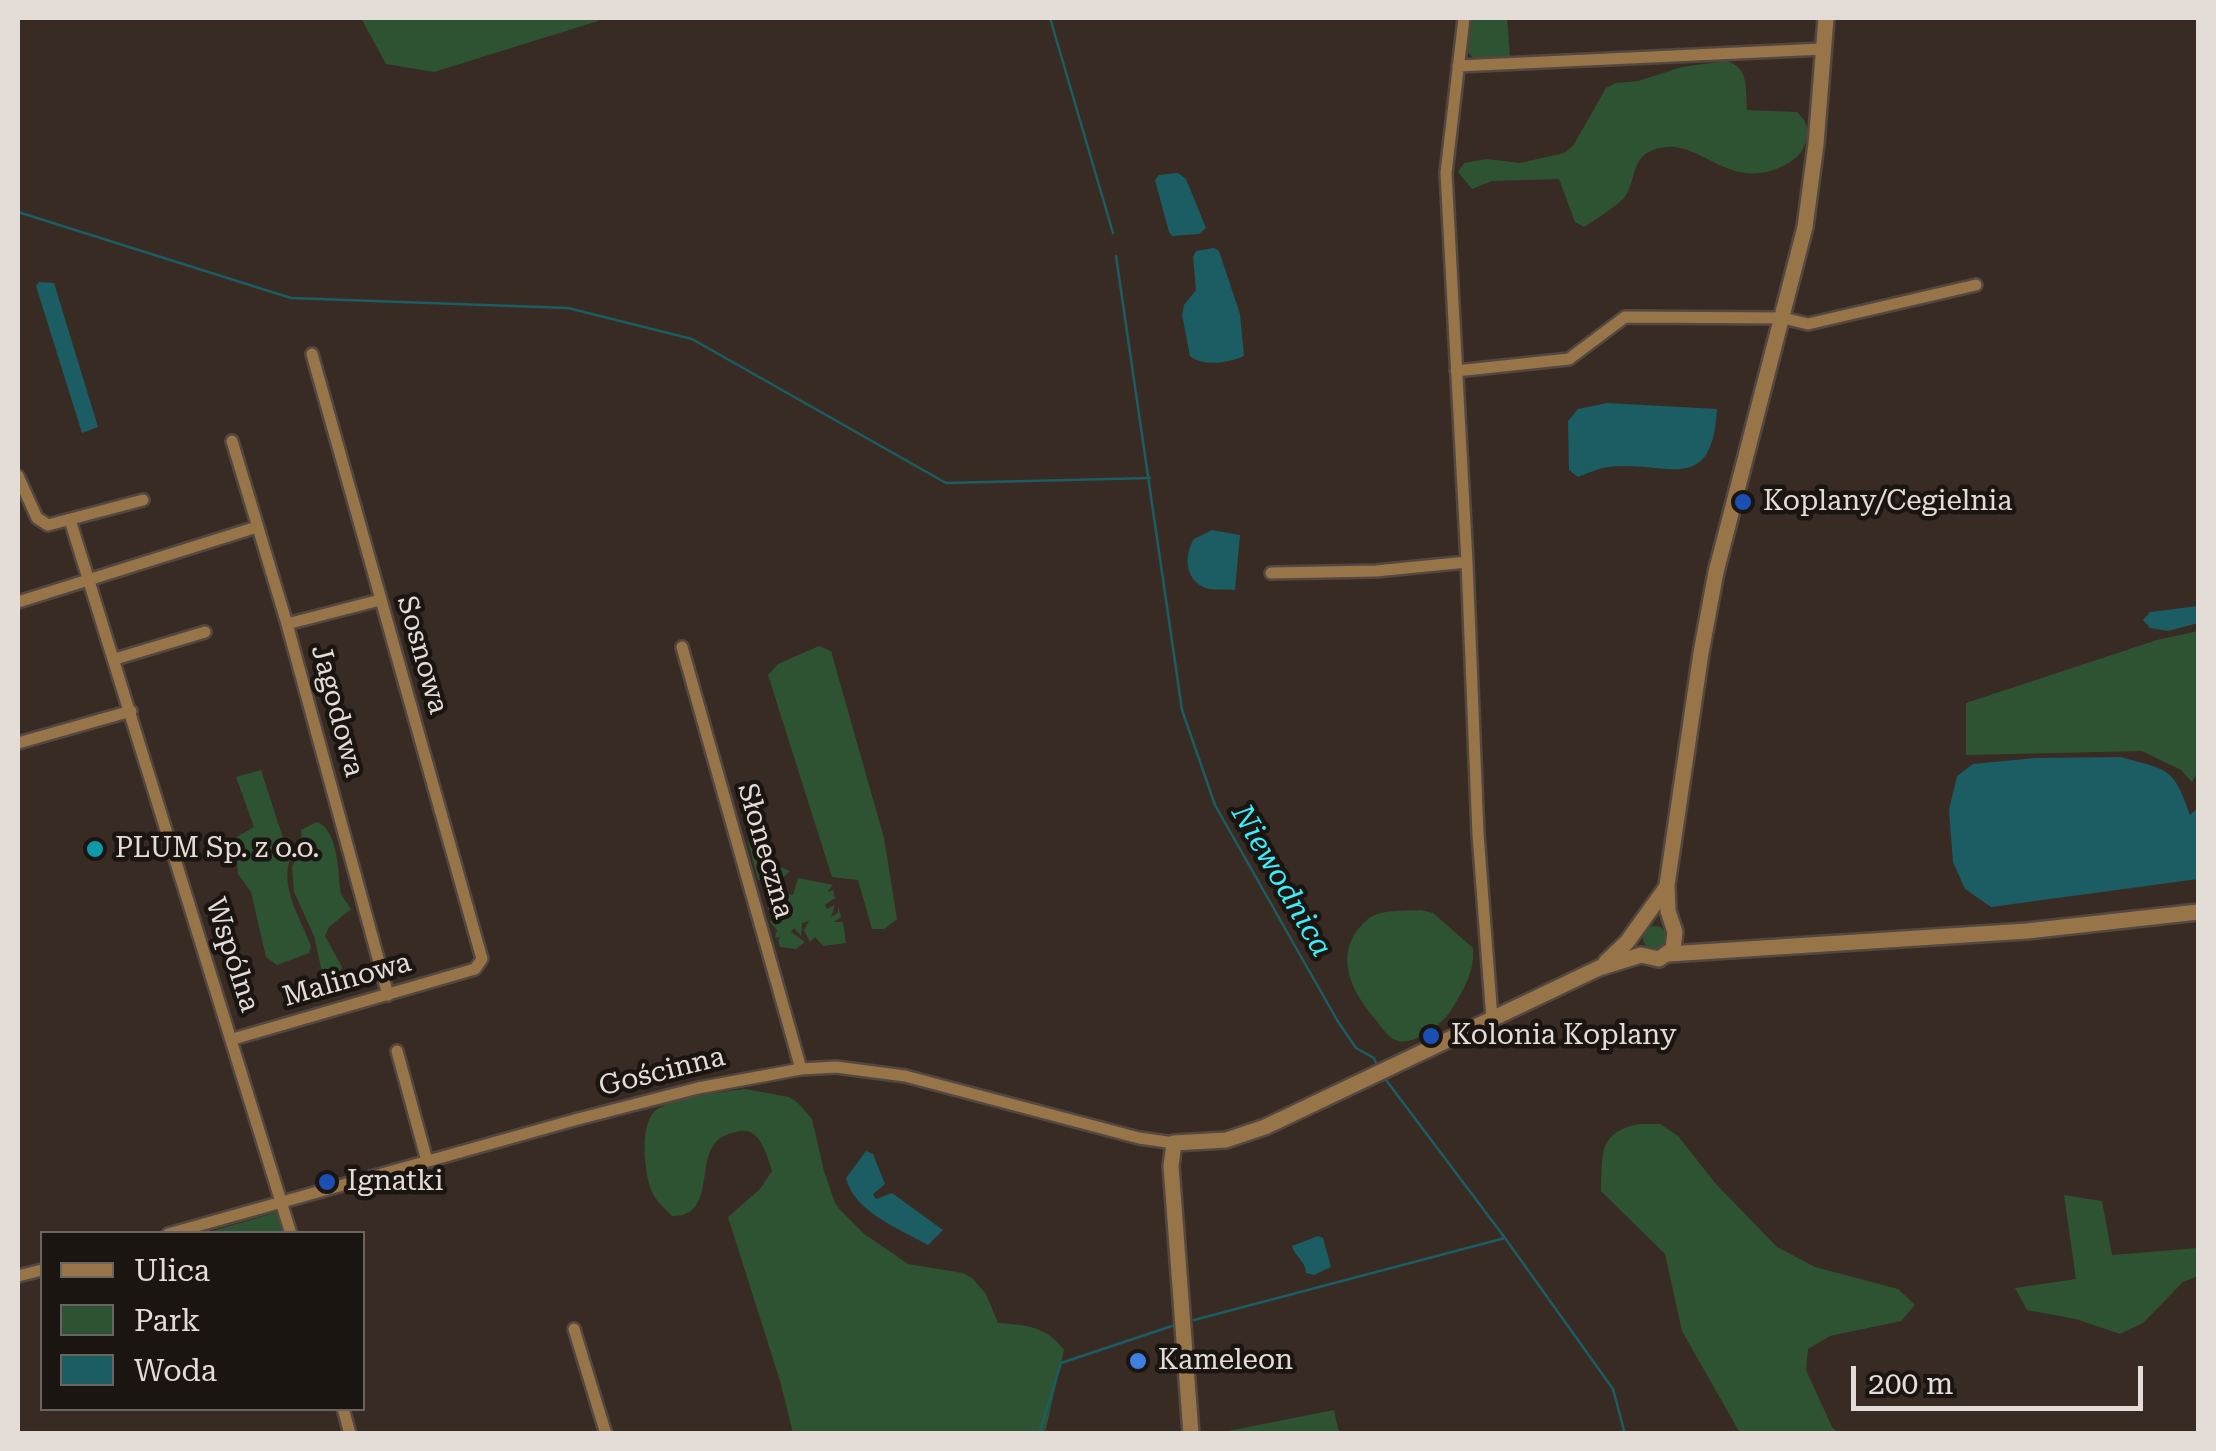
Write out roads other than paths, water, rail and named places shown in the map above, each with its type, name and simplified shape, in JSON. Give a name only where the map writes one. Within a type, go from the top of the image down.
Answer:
[{"type":"street","points":[[1464,18],[1446,172],[1479,853],[1492,1019]]},
{"type":"street","points":[[1669,954],[1673,929],[1667,886],[1700,653],[1716,572],[1812,186],[1826,18]]},
{"type":"street","points":[[1458,66],[1824,49]]},
{"type":"street","points":[[1456,371],[1570,359],[1624,317],[1782,318],[1808,324],[1976,285]]},
{"type":"street","name":"Sosnowa","points":[[312,354],[482,959],[475,968]]},
{"type":"street","name":"Jagodowa","points":[[232,441],[288,624],[388,995]]},
{"type":"street","points":[[18,476],[40,522],[48,526],[143,500]]},
{"type":"street","name":"Wspólna","points":[[70,520],[291,1231]]},
{"type":"street","points":[[18,602],[257,527]]},
{"type":"street","points":[[1271,573],[1376,571],[1467,562]]},
{"type":"street","points":[[288,624],[380,600]]},
{"type":"street","points":[[115,658],[205,632]]},
{"type":"street","name":"Słoneczna","points":[[682,648],[800,1068]]},
{"type":"street","points":[[18,743],[131,711]]},
{"type":"street","points":[[1599,968],[1620,950],[1667,886]]},
{"type":"street","points":[[1191,1434],[1170,1166],[1174,1143],[1244,1135],[1599,968],[1642,956],[1659,960],[1669,954],[2098,926],[2198,912]]},
{"type":"street","points":[[1646,918],[1664,918],[1673,929],[1716,952]]},
{"type":"street","points":[[1634,931],[1636,948],[1642,956]]},
{"type":"street","name":"Malinowa","points":[[233,1039],[475,968]]},
{"type":"street","points":[[397,1052],[427,1161]]},
{"type":"street","name":"Gościnna","points":[[179,1231],[698,1088],[800,1068],[836,1067],[904,1076],[1139,1138],[1174,1143]]},
{"type":"street","points":[[574,1329],[606,1434]]},
{"type":"water","points":[[1178,173],[1186,179],[1206,228],[1199,234],[1172,236],[1169,232],[1155,180],[1159,175]]},
{"type":"water","points":[[1196,251],[1219,251],[1240,314],[1244,356],[1209,363],[1190,356],[1182,315],[1184,305],[1196,290],[1193,257]]},
{"type":"water","points":[[39,282],[54,283],[98,427],[82,433],[36,286]]},
{"type":"water","points":[[1607,403],[1717,409],[1706,455],[1696,465],[1682,469],[1609,467],[1578,477],[1569,470],[1568,421],[1578,409]]},
{"type":"water","points":[[1212,530],[1240,535],[1235,590],[1201,586],[1188,568],[1194,539]]},
{"type":"water","points":[[2198,606],[2198,623],[2168,631],[2150,628],[2143,620],[2150,612]]},
{"type":"water","points":[[2121,757],[2167,773],[2179,787],[2190,815],[2198,808],[2198,879],[1991,907],[1965,889],[1953,862],[1949,810],[1957,776],[1973,764],[2035,758]]},
{"type":"water","points":[[866,1151],[873,1154],[885,1184],[873,1194],[876,1199],[892,1193],[943,1230],[928,1245],[858,1201],[846,1178]]},
{"type":"water","points":[[1318,1236],[1323,1238],[1331,1267],[1314,1275],[1306,1273],[1292,1246]]},
{"type":"waterway","name":"Niewodnica","points":[[1050,18],[1113,233]]},
{"type":"waterway","points":[[18,212],[291,298],[568,308],[692,339],[946,483],[1150,478]]},
{"type":"waterway","name":"Niewodnica","points":[[1116,256],[1182,710],[1215,805],[1337,1020],[1356,1048],[1374,1058],[1377,1065]]},
{"type":"waterway","name":"Niewodnica","points":[[1383,1076],[1613,1389],[1625,1434]]},
{"type":"waterway","points":[[1194,1320],[1505,1238]]},
{"type":"waterway","points":[[1039,1434],[1061,1363],[1172,1326]]},
{"type":"place","name":"Koplany/Cegielnia","points":[[1743,502]]},
{"type":"place","name":"PLUM Sp. z o.o.","points":[[95,849]]},
{"type":"place","name":"Kolonia Koplany","points":[[1431,1036]]},
{"type":"place","name":"Ignatki","points":[[327,1182]]},
{"type":"place","name":"Kameleon","points":[[1138,1361]]}]
